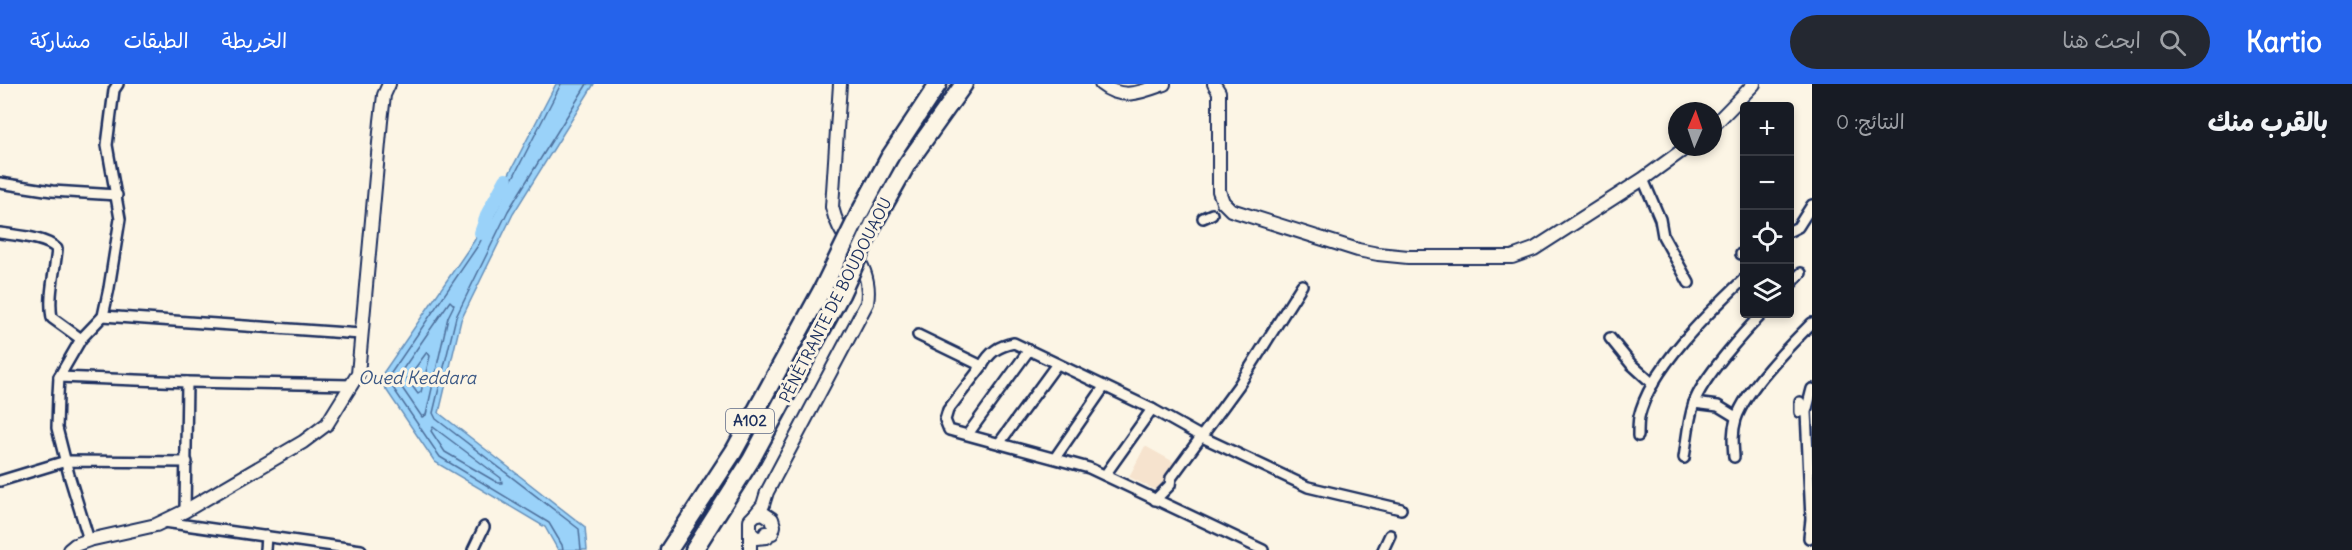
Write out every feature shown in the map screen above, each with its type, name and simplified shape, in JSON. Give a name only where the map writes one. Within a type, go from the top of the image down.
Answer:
[{"type":"highway","name":"PÉNÉTRANTE DE BOUDOUAOU","points":[[694,550],[751,460],[841,294],[889,158],[938,84]]},
{"type":"highway","name":"PÉNÉTRANTE DE BOUDOUAOU","points":[[669,550],[734,451],[823,288],[867,218],[964,84]]},
{"type":"street","points":[[89,540],[57,428],[59,377],[81,339],[103,316],[120,219],[106,145],[114,90],[118,84]]},
{"type":"street","points":[[69,550],[89,540],[138,530],[185,511],[303,442],[327,424],[358,374],[381,121],[384,95],[389,84]]},
{"type":"street","points":[[752,550],[749,523],[763,505],[767,492],[867,303],[869,293],[866,272],[839,226],[832,207],[840,84]]},
{"type":"street","points":[[1101,84],[1113,92],[1131,95],[1164,84]]},
{"type":"street","points":[[1214,84],[1219,92],[1219,191],[1227,206],[1250,217],[1358,250],[1408,257],[1512,256],[1534,249],[1675,156]]},
{"type":"street","points":[[1722,117],[1754,84]]},
{"type":"street","points":[[1643,179],[1660,219],[1663,236],[1689,283]]},
{"type":"street","points":[[0,183],[52,191],[117,195]]},
{"type":"street","points":[[1794,229],[1798,227],[1812,205]]},
{"type":"street","points":[[0,232],[43,240],[51,243],[57,249],[50,304],[52,318],[81,339]]},
{"type":"street","points":[[1794,281],[1801,273]]},
{"type":"street","points":[[1638,435],[1639,417],[1653,384],[1686,336],[1740,283]]},
{"type":"street","points":[[1155,500],[1170,485],[1171,478],[1239,385],[1302,285]]},
{"type":"street","points":[[103,316],[361,334]]},
{"type":"street","points":[[1684,458],[1694,403],[1698,393],[1743,333],[1758,318]]},
{"type":"street","points":[[1734,457],[1733,432],[1736,417],[1777,359],[1812,323]]},
{"type":"street","points":[[918,335],[982,366]]},
{"type":"street","points":[[1610,338],[1631,364],[1653,384]]},
{"type":"street","points":[[1263,550],[1155,500],[1138,489],[1089,468],[949,430],[945,420],[948,410],[988,356],[1000,346],[1014,343],[1308,487],[1401,509]]},
{"type":"street","points":[[968,434],[1029,350]]},
{"type":"street","points":[[1000,442],[1057,364]]},
{"type":"street","points":[[59,377],[352,385]]},
{"type":"street","points":[[185,511],[187,382]]},
{"type":"street","points":[[1055,458],[1104,387]]},
{"type":"street","points":[[1809,538],[1811,519],[1806,412],[1812,389]]},
{"type":"street","points":[[1800,402],[1800,412]]},
{"type":"street","points":[[1694,403],[1718,406],[1736,417]]},
{"type":"street","points":[[1105,475],[1152,409]]},
{"type":"street","points":[[0,481],[66,461],[187,462]]},
{"type":"street","points":[[752,550],[766,537],[766,533],[772,532],[773,529],[773,522],[769,516],[767,492]]},
{"type":"street","points":[[755,515],[763,513],[769,516]]},
{"type":"street","points":[[163,521],[361,550]]},
{"type":"street","points":[[473,550],[484,527]]},
{"type":"street","points":[[751,533],[756,538],[763,538]]},
{"type":"street","points":[[1383,550],[1390,535]]},
{"type":"street","points":[[265,550],[266,536]]},
{"type":"shaded area","points":[[1145,446],[1181,466],[1166,495],[1129,477]]},
{"type":"water","name":"Oued Keddara","points":[[556,84],[594,84],[513,214],[461,320],[439,413],[585,527],[587,550],[558,550],[545,527],[435,462],[379,379],[474,241]]},
{"type":"waterway","name":"Oued Keddara","points":[[481,233],[488,213],[506,180]]}]
